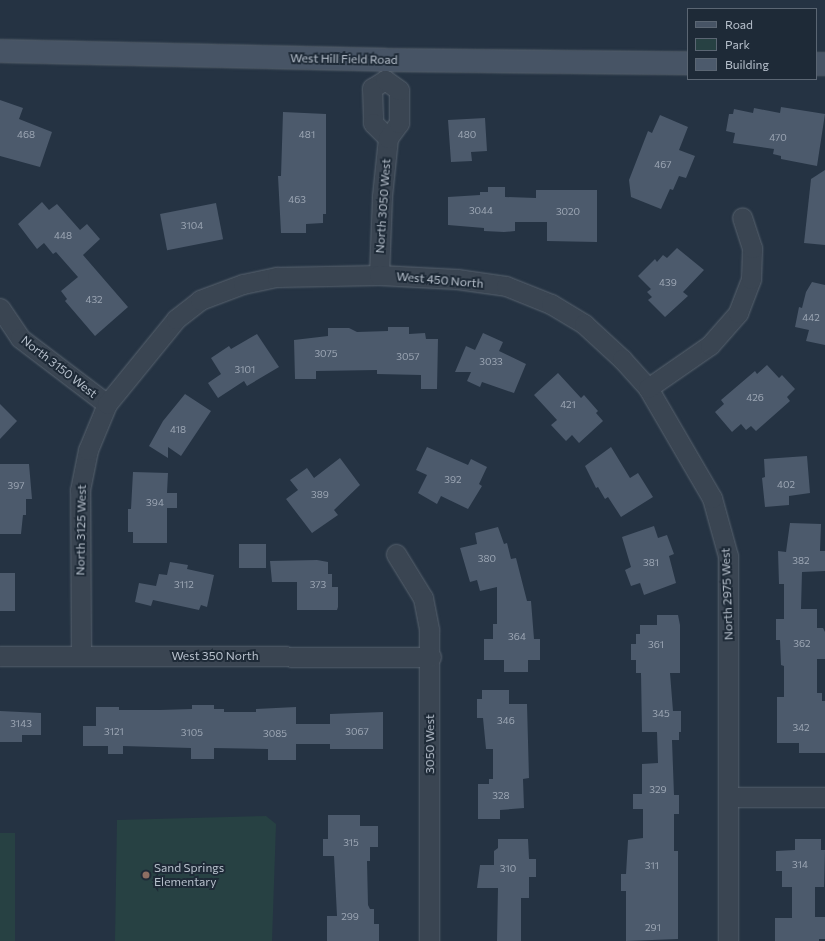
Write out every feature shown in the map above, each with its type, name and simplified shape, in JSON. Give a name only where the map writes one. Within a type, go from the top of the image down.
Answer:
[{"type":"street","name":"West Hill Field Road","points":[[0,51],[385,70],[687,62]]},
{"type":"street","name":"North 3050 West","points":[[379,275],[382,196],[388,138],[399,123],[399,90],[385,70]]},
{"type":"street","points":[[385,70],[372,88],[372,122],[388,138]]},
{"type":"street","points":[[648,388],[710,346],[738,313],[751,280],[752,248],[742,218]]},
{"type":"street","name":"West 450 North","points":[[200,300],[243,284],[277,277],[379,275],[457,279],[506,286],[551,304],[584,324],[622,359],[648,388]]},
{"type":"street","name":"North 3125 West","points":[[81,655],[80,490],[88,450],[107,404],[176,319],[200,300]]},
{"type":"street","name":"North 3150 West","points":[[0,308],[20,338],[107,404]]},
{"type":"street","name":"North 2975 West","points":[[648,388],[712,498],[728,556],[728,941]]},
{"type":"street","name":"3050 West","points":[[396,554],[423,598],[429,630],[431,657],[430,941]]},
{"type":"street","name":"West 350 North","points":[[0,656],[431,657]]},
{"type":"street","points":[[729,797],[825,797]]},
{"type":"green space","points":[[266,816],[276,824],[272,941],[115,941],[117,820]]},
{"type":"green space","points":[[0,833],[15,833],[15,941],[0,941]]},
{"type":"building","points":[[0,100],[23,108],[19,119],[52,132],[40,167],[0,156]]},
{"type":"building","points":[[781,107],[825,114],[817,166],[781,159],[781,156],[773,154],[774,149],[733,143],[735,133],[726,131],[729,114],[733,114],[734,109],[753,113],[754,108],[780,113]]},
{"type":"building","points":[[283,112],[326,114],[326,214],[323,214],[323,223],[306,224],[306,233],[281,233],[278,176],[281,176]]},
{"type":"building","points":[[660,115],[688,127],[679,150],[695,156],[686,178],[679,176],[673,190],[670,189],[661,209],[631,197],[629,180],[648,131],[652,133]]},
{"type":"building","points":[[485,118],[487,151],[471,152],[472,161],[451,162],[448,120]]},
{"type":"building","points":[[825,170],[825,245],[804,243],[811,179]]},
{"type":"building","points":[[488,187],[505,187],[505,197],[536,198],[536,190],[597,190],[597,242],[547,241],[547,222],[515,222],[515,231],[504,232],[484,231],[484,228],[448,225],[448,197],[480,195],[480,192],[488,192]]},
{"type":"building","points":[[42,202],[49,210],[57,204],[80,230],[87,224],[100,239],[83,255],[128,307],[95,336],[65,301],[67,299],[61,291],[78,277],[56,252],[53,254],[44,243],[37,249],[18,224]]},
{"type":"building","points":[[216,203],[223,239],[167,250],[160,214]]},
{"type":"building","points":[[677,248],[704,270],[683,292],[688,296],[665,317],[648,300],[652,297],[647,292],[651,289],[638,276],[655,259],[657,262],[663,255],[667,258]]},
{"type":"building","points":[[812,282],[825,285],[825,345],[806,341],[809,330],[795,327],[799,307],[802,308],[806,292]]},
{"type":"building","points":[[388,327],[409,327],[409,334],[425,333],[426,339],[438,339],[437,389],[421,389],[421,375],[377,374],[377,370],[316,371],[316,379],[295,379],[294,340],[328,336],[328,328],[349,328],[357,332],[388,331]]},
{"type":"building","points":[[483,333],[503,342],[499,351],[526,364],[514,393],[482,382],[480,387],[467,381],[471,372],[455,372],[466,346],[475,350]]},
{"type":"building","points":[[257,334],[279,367],[247,386],[244,381],[218,398],[208,383],[221,374],[211,358],[229,346],[231,349]]},
{"type":"building","points":[[767,365],[779,378],[782,375],[795,389],[787,397],[790,401],[756,431],[751,426],[746,430],[741,424],[732,432],[715,412],[724,404],[721,400],[755,371],[757,374]]},
{"type":"building","points":[[558,373],[581,398],[584,395],[598,411],[596,413],[603,421],[579,443],[572,435],[566,441],[551,425],[557,420],[534,395]]},
{"type":"building","points":[[185,394],[211,411],[181,456],[168,447],[168,458],[149,446],[163,421]]},
{"type":"building","points":[[0,404],[17,421],[0,439]]},
{"type":"building","points":[[427,447],[468,465],[471,459],[487,467],[479,484],[482,486],[468,509],[441,496],[437,504],[418,493],[427,475],[416,470]]},
{"type":"building","points":[[611,447],[630,478],[638,473],[653,497],[621,517],[608,497],[605,499],[598,487],[596,488],[585,466]]},
{"type":"building","points":[[807,456],[810,493],[789,496],[789,505],[765,507],[762,478],[765,477],[764,459]]},
{"type":"building","points":[[340,458],[360,485],[334,510],[338,515],[312,533],[286,499],[298,490],[290,480],[307,468],[314,478]]},
{"type":"building","points":[[0,464],[29,464],[32,499],[26,499],[26,515],[23,515],[21,534],[0,534]]},
{"type":"building","points":[[133,472],[168,473],[167,493],[177,493],[177,508],[167,508],[167,543],[133,543],[133,532],[128,532],[128,509],[131,509]]},
{"type":"building","points":[[790,523],[821,524],[820,551],[825,551],[825,571],[802,572],[801,609],[817,609],[817,628],[823,628],[825,632],[825,659],[817,659],[817,693],[822,693],[822,701],[825,701],[825,753],[799,753],[799,743],[777,743],[777,697],[784,697],[784,666],[781,665],[780,640],[776,640],[776,619],[784,619],[784,584],[779,584],[778,551],[786,552]]},
{"type":"building","points":[[654,526],[658,538],[667,535],[674,554],[669,556],[676,583],[644,595],[640,583],[631,586],[625,570],[631,567],[622,537]]},
{"type":"building","points":[[498,527],[504,544],[507,543],[511,559],[516,558],[527,601],[531,601],[534,639],[540,639],[540,660],[528,660],[528,672],[504,672],[504,660],[484,660],[484,639],[493,639],[493,624],[497,624],[497,587],[480,591],[477,580],[470,582],[460,548],[477,544],[475,533]]},
{"type":"building","points":[[239,544],[266,544],[266,568],[239,568]]},
{"type":"building","points":[[317,560],[328,562],[328,574],[332,574],[332,587],[338,587],[337,610],[297,610],[297,582],[272,582],[270,561]]},
{"type":"building","points":[[170,562],[188,565],[187,569],[214,575],[207,607],[201,605],[199,610],[153,600],[151,606],[135,602],[139,583],[156,586],[159,574],[167,575]]},
{"type":"building","points":[[0,573],[15,573],[15,611],[0,611]]},
{"type":"building","points":[[657,615],[678,615],[680,625],[680,673],[670,673],[673,711],[681,711],[681,732],[679,732],[679,740],[672,740],[674,795],[679,795],[679,814],[674,814],[674,851],[678,851],[678,939],[626,941],[626,891],[621,891],[621,874],[626,874],[628,840],[643,838],[643,809],[633,809],[633,794],[642,794],[642,764],[658,763],[657,732],[642,732],[641,673],[636,673],[636,660],[631,660],[631,644],[636,644],[636,634],[640,634],[640,625],[657,625]]},
{"type":"building","points":[[482,690],[509,690],[509,704],[527,704],[529,778],[523,779],[524,808],[500,810],[500,819],[478,819],[478,784],[489,784],[489,779],[493,779],[493,749],[486,749],[483,718],[477,718],[477,699],[482,699]]},
{"type":"building","points":[[192,705],[214,705],[214,709],[224,709],[224,712],[256,712],[256,709],[296,707],[296,724],[330,724],[330,714],[383,712],[383,749],[330,749],[330,744],[296,744],[296,760],[268,760],[268,749],[214,748],[214,759],[191,759],[191,748],[123,746],[123,754],[108,754],[108,746],[83,746],[83,726],[96,726],[96,707],[119,707],[119,710],[160,710],[192,709]]},
{"type":"building","points":[[0,711],[41,713],[41,735],[22,735],[22,742],[0,742]]},
{"type":"building","points":[[328,815],[360,815],[360,826],[378,826],[378,847],[370,847],[370,861],[367,861],[368,905],[370,909],[374,909],[374,924],[379,924],[379,941],[327,941],[327,916],[337,916],[334,856],[323,856],[323,839],[328,839]]},
{"type":"building","points":[[498,839],[528,839],[529,859],[536,859],[536,877],[529,877],[529,898],[521,898],[521,941],[497,941],[498,888],[477,888],[480,865],[494,865],[494,851],[498,848]]},
{"type":"building","points":[[795,839],[821,839],[821,850],[825,850],[824,887],[815,887],[815,917],[825,917],[825,939],[819,939],[819,941],[775,941],[775,918],[792,918],[792,887],[782,887],[782,871],[776,871],[776,851],[795,850]]},
{"type":"place","name":"Sand Springs Elementary","points":[[146,875]]}]
